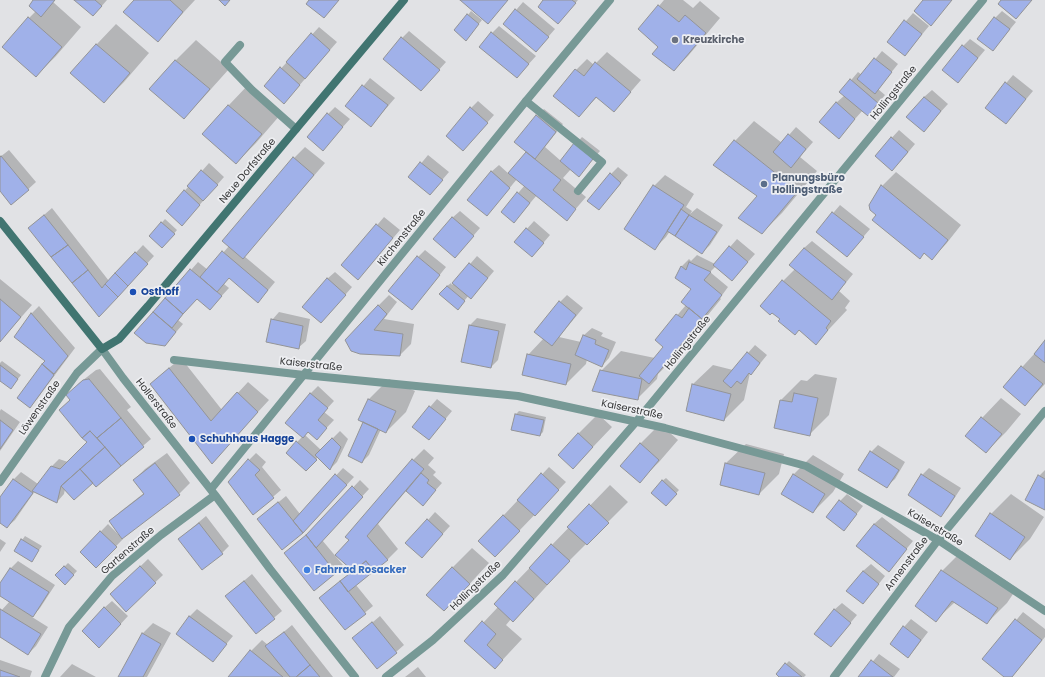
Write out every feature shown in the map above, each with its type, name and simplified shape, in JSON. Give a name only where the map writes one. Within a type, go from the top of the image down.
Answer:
[{"type":"street","name":"Neue Dorfstraße","points":[[102,349],[119,339],[148,306],[404,0]]},
{"type":"street","name":"Kirchenstraße","points":[[213,492],[304,375],[610,0]]},
{"type":"street","name":"Hollingstraße","points":[[386,677],[433,640],[503,575],[636,422],[983,0]]},
{"type":"street","points":[[240,45],[225,62],[252,90],[296,129]]},
{"type":"street","points":[[526,102],[602,162],[578,191]]},
{"type":"street","name":"Hollerstraße","points":[[0,221],[102,349],[213,492],[270,569],[355,677]]},
{"type":"street","name":"Löwenstraße","points":[[0,482],[77,373],[102,349]]},
{"type":"street","name":"Kaiserstraße","points":[[174,360],[304,375],[518,396],[666,428],[806,466],[938,540],[1045,610]]},
{"type":"street","name":"Annenstraße","points":[[834,677],[938,540],[1045,410]]},
{"type":"street","name":"Gartenstraße","points":[[45,677],[70,627],[112,576],[213,492]]},
{"type":"building","points":[[33,0],[55,0],[41,17],[29,6]]},
{"type":"building","points":[[74,0],[95,0],[102,6],[93,16]]},
{"type":"building","points":[[134,0],[170,0],[183,12],[158,42],[123,12]]},
{"type":"building","points":[[219,0],[230,0],[225,6]]},
{"type":"building","points":[[309,0],[339,0],[324,18],[306,4]]},
{"type":"building","points":[[460,0],[508,0],[488,24]]},
{"type":"building","points":[[543,0],[572,0],[576,3],[558,24],[538,7]]},
{"type":"building","points":[[923,0],[952,0],[931,26],[914,11]]},
{"type":"building","points":[[1001,0],[1032,0],[1016,19],[998,4]]},
{"type":"building","name":"Kreuzkirche","points":[[658,5],[679,22],[685,15],[706,33],[674,71],[652,54],[658,47],[638,29]]},
{"type":"building","points":[[515,9],[549,37],[536,52],[503,24]]},
{"type":"building","points":[[467,14],[479,24],[466,41],[454,30]]},
{"type":"building","points":[[28,17],[62,47],[36,77],[2,47]]},
{"type":"building","points":[[994,17],[1010,29],[993,51],[977,39]]},
{"type":"building","points":[[904,20],[922,34],[905,56],[887,42]]},
{"type":"building","points":[[491,32],[529,64],[517,78],[479,47]]},
{"type":"building","points":[[311,33],[330,50],[305,79],[286,62]]},
{"type":"building","points":[[401,37],[440,70],[421,91],[383,59]]},
{"type":"building","points":[[96,44],[130,73],[104,103],[70,73]]},
{"type":"building","points":[[962,45],[978,58],[958,83],[942,70]]},
{"type":"building","points":[[874,58],[892,72],[875,94],[857,79]]},
{"type":"building","points":[[175,60],[210,89],[184,119],[149,89]]},
{"type":"building","points":[[595,62],[631,92],[614,112],[596,97],[579,117],[553,96],[575,69],[584,76]]},
{"type":"building","points":[[280,67],[300,85],[284,104],[264,86]]},
{"type":"building","points":[[850,79],[878,103],[868,116],[839,92]]},
{"type":"building","points":[[1005,82],[1026,99],[1006,124],[985,108]]},
{"type":"building","points":[[362,85],[388,105],[371,127],[345,106]]},
{"type":"building","points":[[924,97],[941,111],[924,132],[906,117]]},
{"type":"building","points":[[836,102],[855,119],[839,139],[819,122]]},
{"type":"building","points":[[228,105],[262,134],[236,164],[202,134]]},
{"type":"building","points":[[470,107],[488,123],[463,151],[446,136]]},
{"type":"building","points":[[327,113],[343,127],[323,151],[307,137]]},
{"type":"building","points":[[536,115],[556,132],[535,159],[514,142]]},
{"type":"building","points":[[788,134],[806,149],[791,168],[773,152]]},
{"type":"building","points":[[891,137],[908,152],[892,171],[875,156]]},
{"type":"building","points":[[734,140],[798,191],[762,234],[738,218],[757,196],[713,165]]},
{"type":"building","points":[[574,143],[593,159],[579,177],[560,161]]},
{"type":"building","points":[[526,152],[561,180],[553,190],[576,209],[567,221],[508,173]]},
{"type":"building","points":[[1,156],[29,190],[11,205],[0,191]]},
{"type":"building","points":[[293,157],[314,175],[243,259],[222,241]]},
{"type":"building","points":[[420,162],[443,180],[430,195],[408,177]]},
{"type":"building","points":[[201,170],[218,185],[203,201],[187,186]]},
{"type":"building","points":[[491,171],[510,188],[487,216],[467,200]]},
{"type":"building","points":[[610,173],[621,183],[599,210],[587,201]]},
{"type":"building","points":[[653,185],[684,205],[655,250],[624,229]]},
{"type":"building","points":[[881,185],[948,240],[932,260],[924,253],[920,259],[872,220],[876,215],[870,210],[869,205]]},
{"type":"building","points":[[184,190],[200,205],[182,226],[166,211]]},
{"type":"building","points":[[517,192],[530,203],[514,223],[501,212]]},
{"type":"building","points":[[681,209],[689,215],[675,236],[667,231]]},
{"type":"building","points":[[832,212],[864,237],[847,257],[816,232]]},
{"type":"building","points":[[44,215],[68,245],[51,257],[28,228]]},
{"type":"building","points":[[689,215],[717,232],[702,254],[675,236]]},
{"type":"building","points":[[452,217],[474,236],[455,258],[433,239]]},
{"type":"building","points":[[161,222],[175,234],[162,248],[149,236]]},
{"type":"building","points":[[376,224],[393,238],[358,280],[341,265]]},
{"type":"building","points":[[526,228],[544,243],[532,257],[514,242]]},
{"type":"building","points":[[68,245],[88,270],[72,283],[51,257]]},
{"type":"building","points":[[729,246],[748,262],[732,281],[713,265]]},
{"type":"building","points":[[804,248],[846,282],[832,300],[789,265]]},
{"type":"building","points":[[222,251],[268,290],[258,303],[229,278],[217,292],[200,277]]},
{"type":"building","points":[[135,252],[148,264],[128,286],[115,273]]},
{"type":"building","points":[[417,256],[440,275],[412,310],[388,291]]},
{"type":"building","points":[[689,262],[711,272],[704,280],[722,295],[702,319],[681,302],[691,289],[675,278],[681,266],[686,270]]},
{"type":"building","points":[[469,263],[488,278],[471,299],[452,283]]},
{"type":"building","points":[[190,269],[222,296],[210,310],[197,299],[183,314],[165,298]]},
{"type":"building","points":[[88,270],[102,288],[105,284],[118,297],[99,317],[72,283]]},
{"type":"building","points":[[115,273],[128,286],[118,297],[105,284]]},
{"type":"building","points":[[327,278],[346,295],[321,323],[302,307]]},
{"type":"building","points":[[782,280],[831,321],[826,328],[828,330],[816,345],[799,330],[795,335],[778,321],[780,319],[772,313],[770,315],[760,306]]},
{"type":"building","points":[[447,286],[465,301],[458,310],[439,294]]},
{"type":"building","points":[[165,298],[183,314],[172,328],[153,312]]},
{"type":"building","points":[[0,299],[21,317],[0,342]]},
{"type":"building","points":[[559,301],[576,315],[552,346],[534,332]]},
{"type":"building","points":[[378,305],[387,314],[374,330],[403,334],[400,356],[360,354],[351,351],[345,340]]},
{"type":"building","points":[[689,308],[702,319],[649,384],[639,376],[663,347],[655,340],[676,314],[682,318]]},
{"type":"building","points":[[153,312],[176,332],[165,346],[146,343],[134,333]]},
{"type":"building","points":[[31,313],[68,356],[54,374],[42,364],[45,361],[14,337]]},
{"type":"building","points":[[271,319],[303,326],[299,349],[266,342]]},
{"type":"building","points":[[469,325],[499,331],[491,368],[461,362]]},
{"type":"building","points":[[583,335],[596,340],[595,344],[609,350],[602,367],[575,355]]},
{"type":"building","points":[[1045,340],[1045,363],[1034,354]]},
{"type":"building","points":[[747,352],[760,363],[751,375],[749,373],[741,384],[737,381],[731,388],[723,381]]},
{"type":"building","points":[[527,354],[571,364],[566,385],[522,375]]},
{"type":"building","points":[[42,364],[54,375],[30,408],[17,398]]},
{"type":"building","points":[[0,365],[18,379],[11,389],[0,381]]},
{"type":"building","points":[[1021,366],[1043,384],[1025,406],[1003,387]]},
{"type":"building","points":[[169,368],[211,421],[237,392],[258,412],[212,464],[150,384]]},
{"type":"building","points":[[600,370],[642,379],[638,400],[592,391]]},
{"type":"building","points":[[89,379],[121,418],[97,438],[90,431],[82,438],[59,410],[70,400],[66,395],[83,380]]},
{"type":"building","points":[[692,384],[731,394],[724,421],[686,411]]},
{"type":"building","points":[[310,393],[328,408],[318,420],[327,428],[317,440],[308,432],[303,438],[285,423]]},
{"type":"building","points":[[794,393],[818,398],[810,436],[774,428],[780,400],[792,402]]},
{"type":"building","points":[[368,399],[396,411],[386,433],[358,420]]},
{"type":"building","points":[[429,406],[446,419],[429,440],[412,427]]},
{"type":"building","points":[[515,414],[544,420],[540,436],[511,430]]},
{"type":"building","points":[[981,417],[1002,434],[986,453],[965,436]]},
{"type":"building","points":[[121,418],[144,447],[121,466],[97,438]]},
{"type":"building","points":[[0,420],[13,430],[0,449]]},
{"type":"building","points":[[363,422],[378,429],[362,463],[348,456]]},
{"type":"building","points":[[90,431],[105,447],[61,486],[57,503],[32,491],[51,466],[60,469],[87,442],[82,438]]},
{"type":"building","points":[[578,433],[593,447],[573,469],[558,455]]},
{"type":"building","points":[[332,438],[341,447],[330,470],[315,455]]},
{"type":"building","points":[[296,441],[317,460],[306,471],[286,453]]},
{"type":"building","points":[[640,443],[659,460],[640,483],[620,466]]},
{"type":"building","points":[[105,447],[121,466],[96,487],[80,469]]},
{"type":"building","points":[[870,451],[899,470],[887,488],[858,470]]},
{"type":"building","points":[[248,459],[260,470],[255,475],[274,498],[253,515],[228,482]]},
{"type":"building","points":[[412,459],[424,469],[367,536],[388,560],[374,571],[366,561],[353,571],[335,555],[349,540],[345,537]]},
{"type":"building","points":[[155,463],[180,495],[122,539],[109,521],[144,494],[133,480]]},
{"type":"building","points":[[725,463],[765,473],[759,495],[720,485]]},
{"type":"building","points":[[80,469],[93,483],[74,500],[61,486]]},
{"type":"building","points":[[421,473],[429,480],[427,483],[436,490],[423,506],[406,491]]},
{"type":"building","points":[[541,473],[559,490],[535,516],[517,500]]},
{"type":"building","points":[[335,474],[347,485],[303,533],[293,521]]},
{"type":"building","points":[[793,474],[825,494],[813,513],[781,494]]},
{"type":"building","points":[[921,474],[955,496],[941,517],[908,495]]},
{"type":"building","points":[[1038,475],[1045,479],[1045,510],[1025,500]]},
{"type":"building","points":[[13,479],[33,493],[7,528],[0,523],[0,497]]},
{"type":"building","points":[[662,480],[677,494],[666,506],[651,493]]},
{"type":"building","points":[[352,486],[363,497],[316,548],[306,535]]},
{"type":"building","points":[[839,500],[857,514],[844,531],[826,517]]},
{"type":"building","points":[[278,502],[303,533],[282,550],[257,519]]},
{"type":"building","points":[[589,504],[609,523],[587,545],[567,527]]},
{"type":"building","points":[[990,513],[1025,537],[1010,560],[975,536]]},
{"type":"building","points":[[503,515],[520,531],[495,557],[478,541]]},
{"type":"building","points":[[427,519],[443,534],[422,558],[405,543]]},
{"type":"building","points":[[199,523],[223,554],[202,570],[178,539]]},
{"type":"building","points":[[874,524],[907,549],[889,572],[856,546]]},
{"type":"building","points":[[100,531],[117,547],[96,568],[80,552]]},
{"type":"building","points":[[306,535],[336,573],[314,591],[284,553]]},
{"type":"building","points":[[21,539],[39,550],[32,562],[14,551]]},
{"type":"building","points":[[551,544],[570,561],[547,585],[529,568]]},
{"type":"building","points":[[366,561],[374,571],[348,592],[340,581]]},
{"type":"building","points":[[64,566],[74,575],[65,585],[55,575]]},
{"type":"building","points":[[140,566],[156,583],[126,612],[110,594]]},
{"type":"building","points":[[452,567],[470,584],[444,611],[426,595]]},
{"type":"building","points":[[10,568],[49,592],[33,617],[0,596],[0,583]]},
{"type":"building","points":[[941,570],[998,608],[987,624],[952,601],[936,622],[915,606]]},
{"type":"building","points":[[863,571],[879,584],[863,604],[846,591]]},
{"type":"building","points":[[244,581],[275,619],[256,634],[225,596]]},
{"type":"building","points":[[340,581],[366,614],[345,630],[319,598]]},
{"type":"building","points":[[515,581],[534,599],[513,622],[494,604]]},
{"type":"building","points":[[104,607],[121,624],[99,648],[82,631]]},
{"type":"building","points":[[0,609],[41,634],[28,655],[0,637]]},
{"type":"building","points":[[834,609],[851,623],[831,647],[814,634]]},
{"type":"building","points":[[189,616],[227,644],[213,662],[176,634]]},
{"type":"building","points":[[1015,619],[1042,640],[1012,677],[1004,677],[982,659]]},
{"type":"building","points":[[482,621],[496,634],[487,645],[503,660],[495,669],[464,641]]},
{"type":"building","points":[[372,622],[397,653],[377,669],[352,638]]},
{"type":"building","points":[[903,626],[921,640],[908,658],[890,644]]},
{"type":"building","points":[[284,632],[310,665],[296,677],[290,677],[265,646]]},
{"type":"building","points":[[142,633],[161,644],[143,677],[118,677]]},
{"type":"building","points":[[250,650],[283,677],[228,677]]},
{"type":"building","points":[[871,660],[893,677],[858,677]]},
{"type":"building","points":[[785,663],[802,677],[779,677],[776,674]]},
{"type":"building","points":[[310,665],[320,677],[296,677]]},
{"type":"building","points":[[0,670],[20,677],[0,677]]},
{"type":"place","name":"Kreuzkirche","points":[[675,40]]},
{"type":"place","name":"Planungsbüro Hollingstraße","points":[[764,184]]},
{"type":"place","name":"Osthoff","points":[[133,292]]},
{"type":"place","name":"Schuhhaus Hagge","points":[[192,439]]},
{"type":"place","name":"Fahrrad Rosacker","points":[[307,570]]}]
